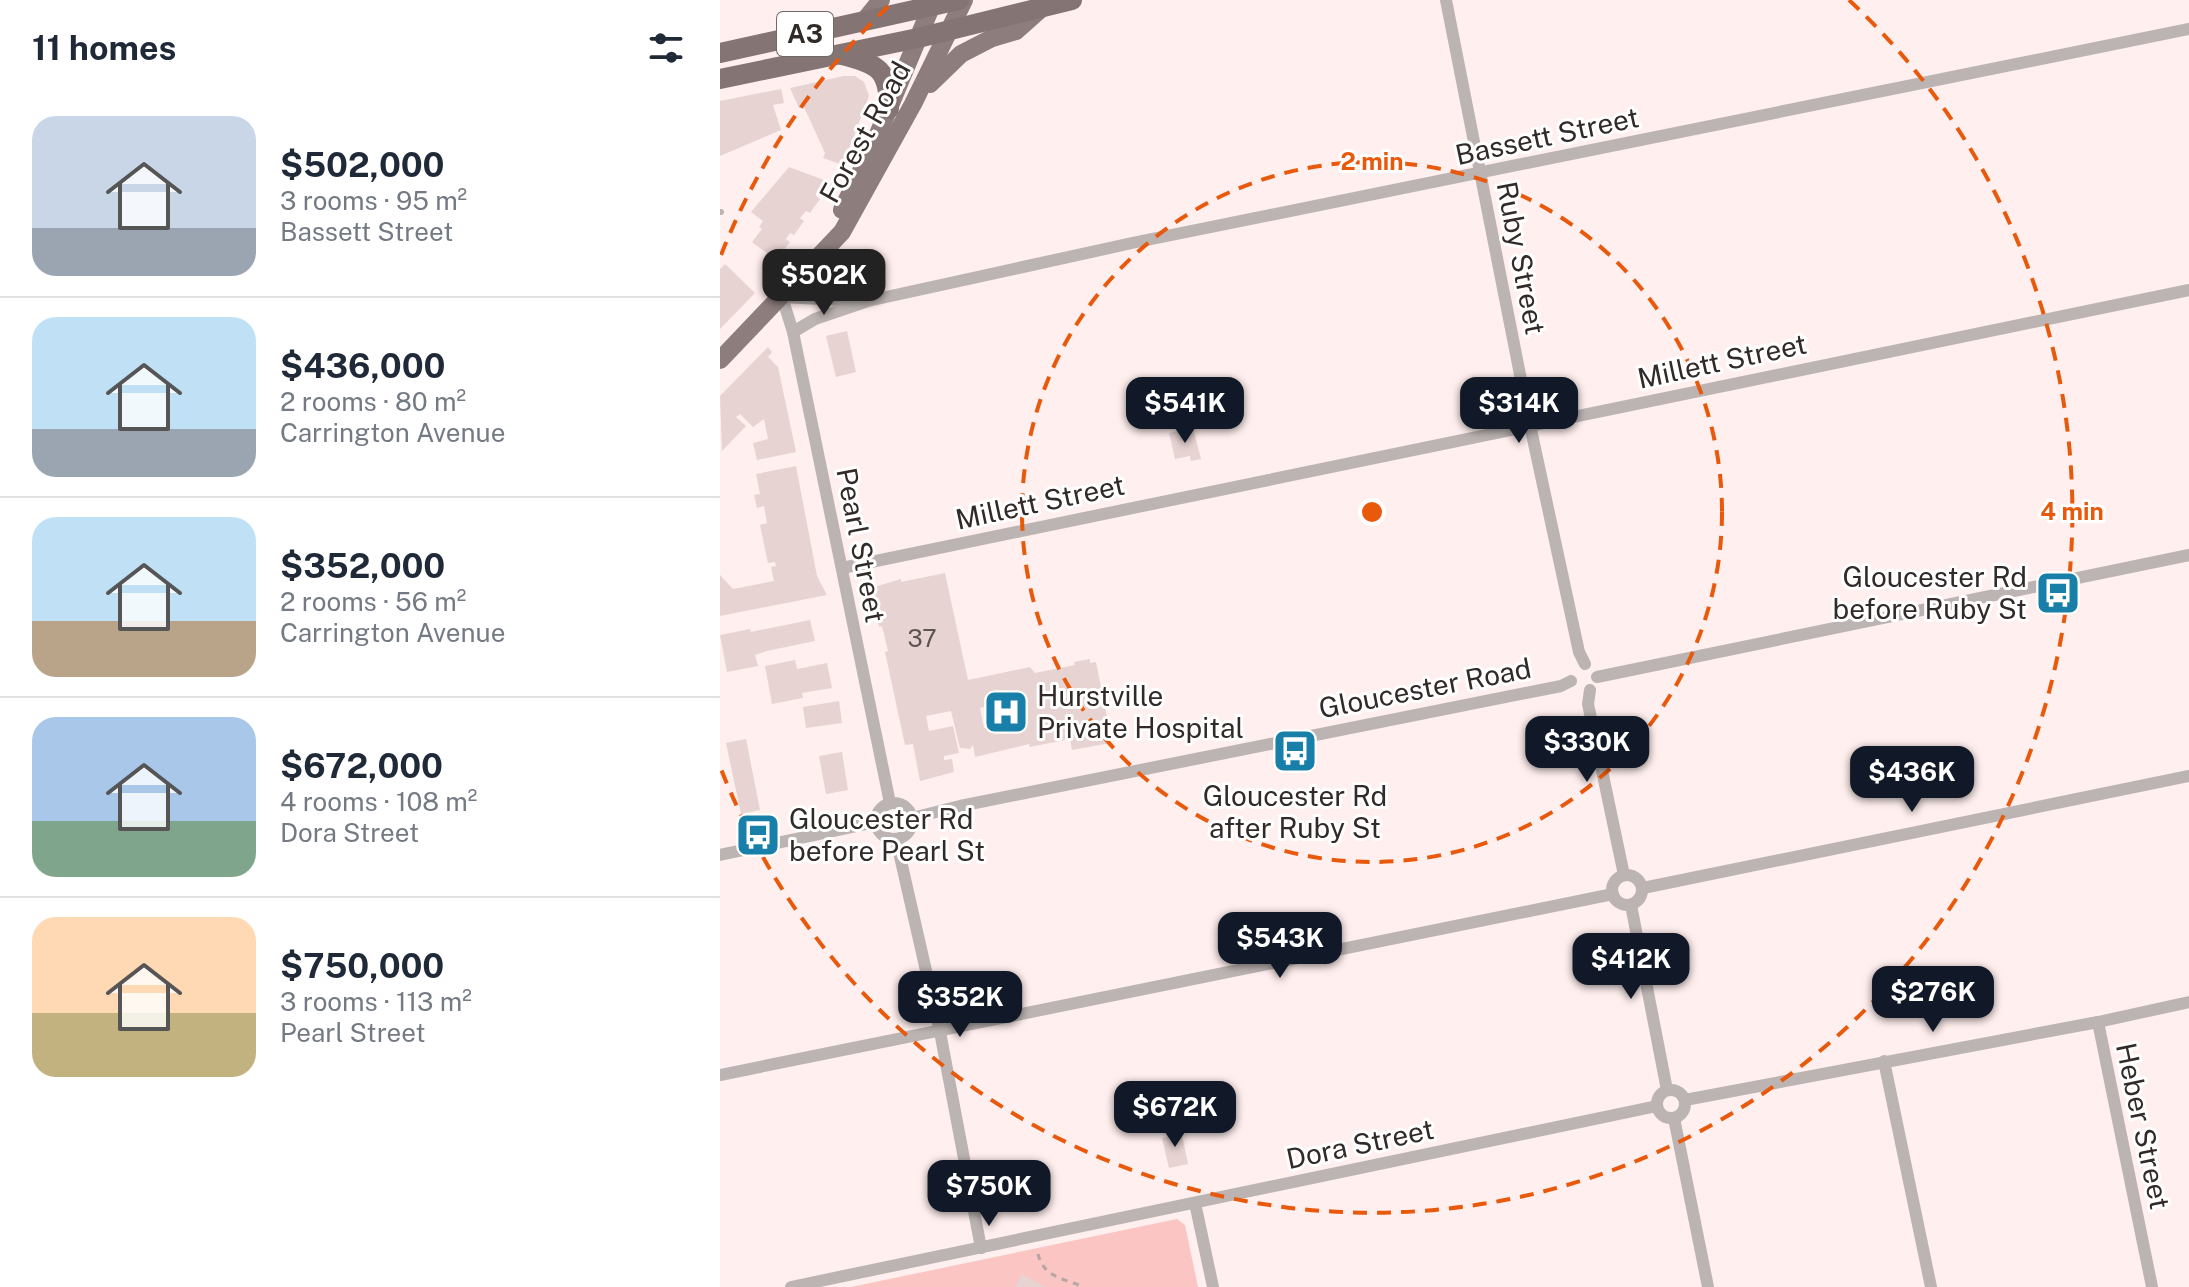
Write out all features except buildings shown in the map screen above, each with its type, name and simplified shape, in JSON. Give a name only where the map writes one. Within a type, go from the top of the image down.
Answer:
[{"type":"highway","name":"A3","points":[[720,53],[933,3],[962,0]]},
{"type":"highway","name":"A3","points":[[720,79],[918,38],[1072,0]]},
{"type":"highway","points":[[838,54],[863,60],[884,74],[889,88],[889,109]]},
{"type":"main road","points":[[864,21],[881,0]]},
{"type":"main road","name":"Forest Road","points":[[720,360],[842,232],[913,104],[962,0]]},
{"type":"main road","name":"Forest Road","points":[[799,280],[850,194],[933,3]]},
{"type":"main road","points":[[913,104],[946,66],[961,54],[992,38],[1016,31],[1043,6]]},
{"type":"street","name":"Ruby Street","points":[[1446,0],[1530,425],[1579,652],[1585,664]]},
{"type":"street","name":"Bassett Street","points":[[793,332],[815,319],[868,301],[1132,243],[2189,29]]},
{"type":"street","name":"Millett Street","points":[[842,568],[2189,290]]},
{"type":"street","name":"Bassett Street","points":[[782,297],[868,301]]},
{"type":"street","name":"Pearl Street","points":[[782,297],[793,332],[890,803]]},
{"type":"street","points":[[1597,677],[2189,555]]},
{"type":"street","points":[[1590,690],[1578,690],[1571,681],[1574,669],[1585,664],[1592,667],[1597,677],[1590,690],[1588,704],[1624,875]]},
{"type":"street","name":"Gloucester Road","points":[[912,818],[1561,686],[1571,681]]},
{"type":"street","points":[[1643,888],[2189,776]]},
{"type":"street","points":[[890,803],[907,808],[912,818],[910,829],[896,839],[881,833],[876,822],[881,808],[890,803]]},
{"type":"street","points":[[720,855],[876,822]]},
{"type":"street","points":[[896,839],[940,1032],[981,1248]]},
{"type":"street","points":[[1624,875],[1636,878],[1643,888]]},
{"type":"street","points":[[1624,875],[1615,882],[1613,894],[1621,904],[1637,902],[1643,888]]},
{"type":"street","points":[[720,1075],[1613,894]]},
{"type":"street","points":[[1631,905],[1667,1090]]},
{"type":"street","points":[[1685,1100],[2189,1002]]},
{"type":"street","name":"Heber Street","points":[[2098,1022],[2152,1287]]},
{"type":"street","points":[[1884,1061],[1931,1287]]},
{"type":"street","points":[[1667,1090],[1677,1091],[1685,1100],[1682,1113],[1674,1118],[1664,1116],[1657,1106],[1660,1096],[1667,1090]]},
{"type":"street","name":"Dora Street","points":[[791,1287],[1657,1106]]},
{"type":"street","points":[[1674,1118],[1708,1287]]},
{"type":"street","points":[[1195,1203],[1213,1287]]},
{"type":"path","points":[[1038,1254],[1041,1265],[1050,1274],[1083,1287]]},
{"type":"shaded area","points":[[1177,1219],[1185,1225],[1198,1287],[851,1287]]},
{"type":"place","name":"Gloucester Rd before Ruby St","points":[[2058,593]]},
{"type":"place","name":"Hurstville Private Hospital","points":[[1006,712]]},
{"type":"place","name":"Gloucester Rd after Ruby St","points":[[1295,751]]},
{"type":"place","name":"Gloucester Rd before Pearl St","points":[[758,835]]}]
